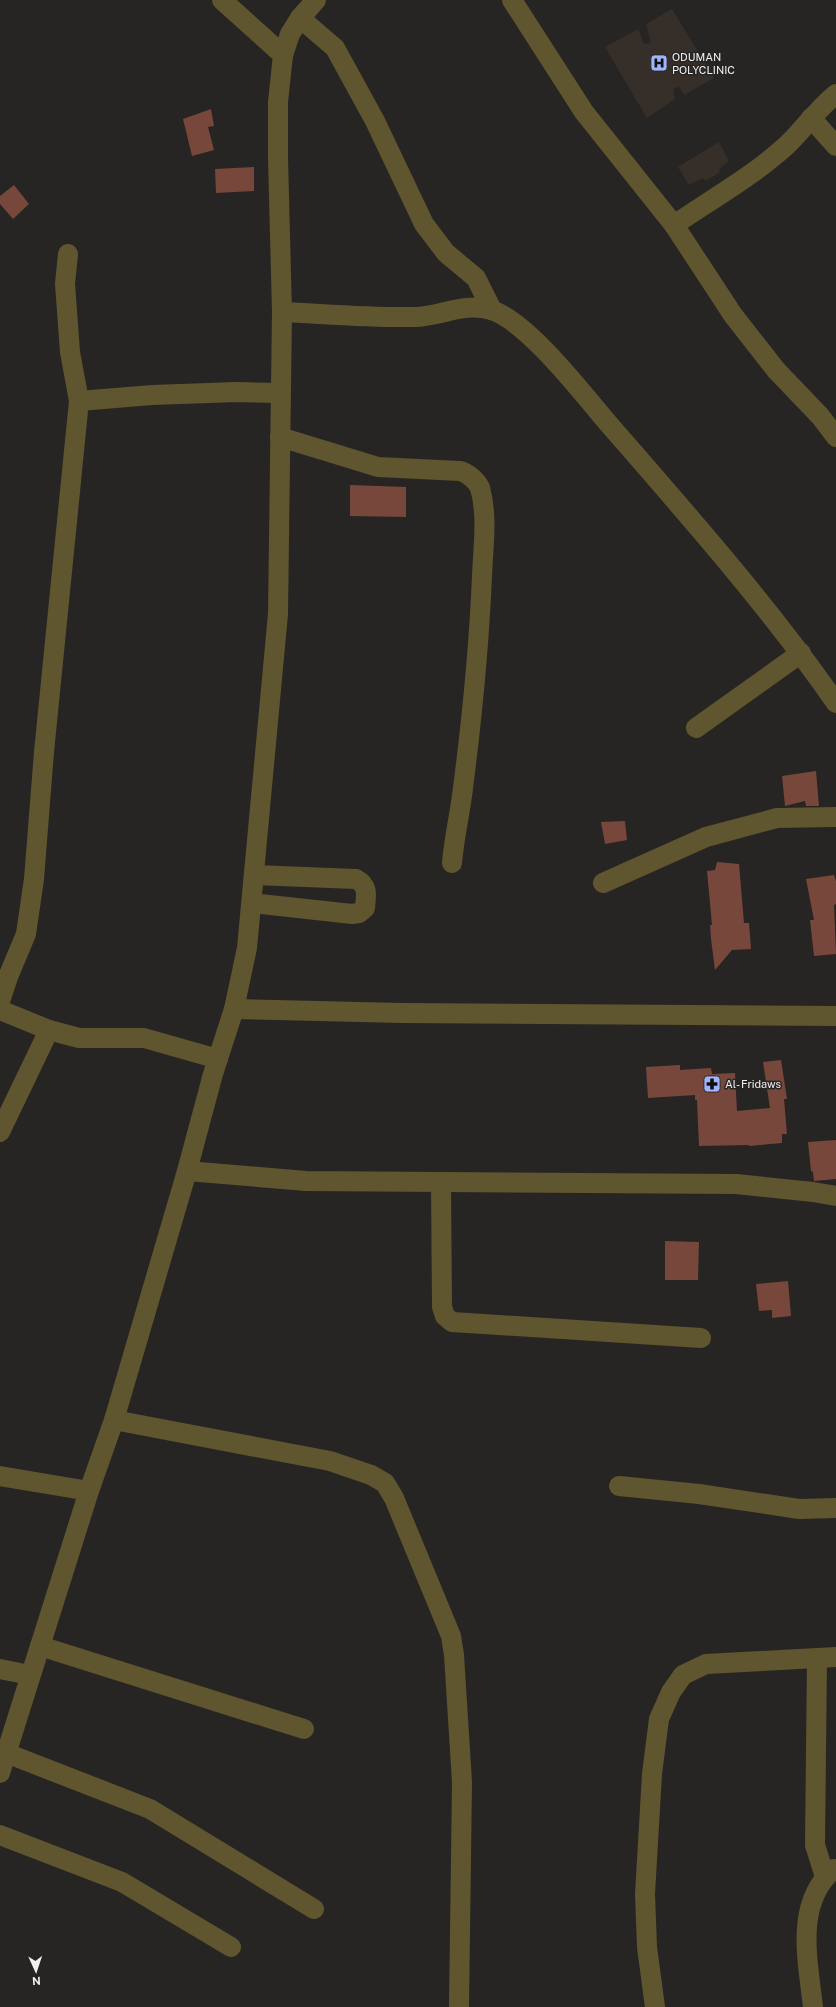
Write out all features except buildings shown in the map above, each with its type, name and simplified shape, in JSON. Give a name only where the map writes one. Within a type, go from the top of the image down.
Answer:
[{"type":"street","points":[[222,0],[283,55]]},
{"type":"street","points":[[0,1773],[89,1490],[114,1420],[187,1171],[218,1059],[234,1009],[247,948],[278,614],[282,312],[278,102],[283,55],[290,34],[300,18],[316,0]]},
{"type":"street","points":[[512,0],[584,112],[674,225],[733,315],[776,370],[820,416],[836,437]]},
{"type":"street","points":[[300,18],[335,48],[375,121],[424,224],[446,253],[476,278],[492,310]]},
{"type":"street","points":[[674,225],[757,170],[788,144],[811,118],[836,94]]},
{"type":"street","points":[[811,118],[836,146]]},
{"type":"street","points":[[0,1001],[8,977],[26,934],[34,879],[44,752],[79,401],[70,352],[65,284],[68,254]]},
{"type":"street","points":[[282,312],[418,317],[468,306],[492,310],[513,322],[545,351],[698,527],[801,653],[836,703]]},
{"type":"street","points":[[79,401],[183,394],[281,393]]},
{"type":"street","points":[[280,437],[378,467],[466,472],[479,487],[484,511],[479,633],[470,734],[460,814],[454,839],[452,864]]},
{"type":"street","points":[[696,728],[801,653]]},
{"type":"street","points":[[603,883],[706,837],[777,818],[836,817]]},
{"type":"street","points":[[252,903],[352,914],[359,913],[365,908],[367,889],[364,883],[356,879],[254,875]]},
{"type":"street","points":[[306,908],[308,877]]},
{"type":"street","points":[[234,1009],[402,1014],[836,1016]]},
{"type":"street","points":[[0,1010],[49,1030],[79,1038],[144,1038],[218,1059]]},
{"type":"street","points":[[0,1132],[49,1030]]},
{"type":"street","points":[[187,1171],[284,1180],[441,1183],[635,1182],[736,1184],[813,1192],[836,1196]]},
{"type":"street","points":[[441,1183],[442,1307],[445,1316],[452,1322],[702,1338]]},
{"type":"street","points":[[114,1420],[330,1461],[372,1475],[385,1483],[394,1498],[451,1636],[454,1655],[462,1782],[459,2007]]},
{"type":"street","points":[[0,1476],[89,1490]]},
{"type":"street","points":[[619,1486],[699,1494],[799,1509],[836,1508]]},
{"type":"street","points":[[40,1646],[304,1729]]},
{"type":"street","points":[[656,2007],[647,1946],[645,1894],[652,1774],[659,1719],[671,1692],[683,1675],[706,1664],[827,1658],[815,1845],[830,1872],[817,1887],[812,1899],[807,1933],[813,2007]]},
{"type":"street","points":[[0,1669],[30,1675]]},
{"type":"street","points":[[6,1753],[150,1809],[314,1909]]},
{"type":"street","points":[[0,1835],[122,1882],[231,1947]]},
{"type":"shaded area","name":"ODUMAN POLYCLINIC","points":[[672,9],[714,78],[684,95],[679,86],[673,89],[675,99],[647,118],[605,47],[638,29],[644,44],[651,43],[646,24]]},
{"type":"shaded area","points":[[719,142],[729,161],[719,169],[720,172],[706,181],[703,178],[689,185],[678,167]]},
{"type":"place","name":"ODUMAN POLYCLINIC","points":[[659,63]]},
{"type":"place","name":"Al- Fridaws","points":[[712,1084]]}]
